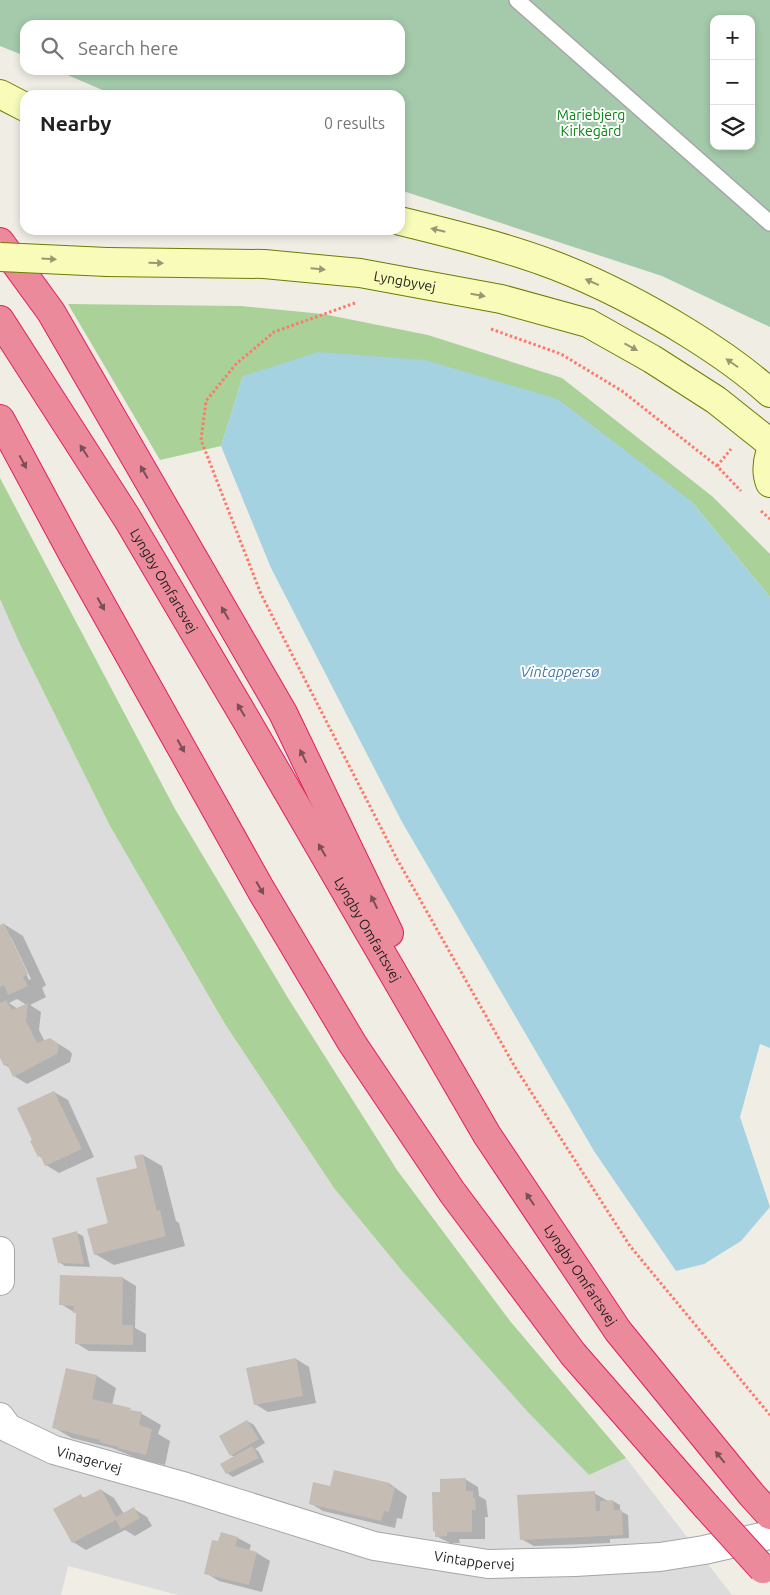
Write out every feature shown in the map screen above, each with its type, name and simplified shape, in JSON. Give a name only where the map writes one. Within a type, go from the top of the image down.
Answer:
[{"type":"highway","points":[[0,242],[51,312],[283,713],[487,1135]]},
{"type":"highway","name":"Lyngby Omfartsvej","points":[[0,320],[132,526],[487,1135],[618,1331],[770,1516]]},
{"type":"highway","points":[[0,419],[74,556],[261,890],[352,1043],[452,1192],[573,1354],[766,1573]]},
{"type":"street","points":[[0,94],[20,104]]},
{"type":"street","points":[[405,222],[462,236],[556,266],[644,306],[753,377],[770,393]]},
{"type":"street","name":"Lyngbyvej","points":[[0,256],[107,262],[264,264],[360,273],[501,299],[588,323],[652,359],[716,400],[770,443]]},
{"type":"street","points":[[770,453],[767,461],[770,483]]},
{"type":"street","points":[[0,1250],[0,1281]]},
{"type":"street","name":"Vinagervej","points":[[0,1417],[8,1428],[54,1450],[186,1487]]},
{"type":"street","name":"Vintappervej","points":[[186,1487],[374,1546],[488,1564],[575,1562],[660,1557],[770,1536]]},
{"type":"lane","points":[[517,0],[770,223]]},
{"type":"path","points":[[357,302],[274,332],[236,364],[206,401],[201,440],[262,594],[397,859],[515,1066],[630,1246],[770,1415]]},
{"type":"path","points":[[488,328],[561,354],[622,391],[717,466],[745,494]]},
{"type":"path","points":[[758,509],[770,519]]},
{"type":"shaded area","points":[[0,599],[19,642],[110,826],[225,1024],[334,1188],[403,1272],[589,1475],[626,1458],[732,1595],[178,1595],[68,1566],[61,1595],[0,1595]]},
{"type":"green space","name":"Mariebjerg Kirkegård","points":[[0,0],[770,0],[770,327],[662,276],[405,192],[405,90],[102,90],[68,75],[405,75],[405,20],[20,20],[20,54],[0,46]]},
{"type":"green space","points":[[68,304],[241,306],[323,314],[428,335],[562,378],[713,497],[770,554],[770,597],[691,501],[243,376],[221,446],[160,460]]},
{"type":"green space","points":[[0,478],[175,809],[288,998],[397,1170],[510,1321],[626,1458],[589,1475],[527,1411],[403,1272],[334,1188],[225,1024],[110,826],[19,642],[0,599]]},
{"type":"water","name":"Vintappersø","points":[[318,352],[425,360],[558,399],[691,501],[770,597],[770,1048],[760,1044],[740,1117],[770,1207],[741,1241],[704,1264],[676,1271],[594,1151],[402,822],[271,568],[221,446],[243,376]]},
{"type":"building","points":[[4,923],[28,974],[23,977],[28,986],[8,995],[4,985],[0,987],[0,925]]},
{"type":"building","points":[[6,1000],[12,1010],[28,1003],[26,1021],[37,1043],[50,1038],[59,1046],[57,1054],[13,1077],[7,1064],[4,1066],[0,1058],[0,1003]]},
{"type":"building","points":[[54,1091],[82,1149],[45,1166],[30,1141],[32,1140],[17,1108]]},
{"type":"building","points":[[143,1154],[157,1211],[160,1210],[166,1236],[94,1255],[87,1229],[108,1223],[96,1178],[137,1168],[134,1156]]},
{"type":"building","points":[[77,1231],[84,1264],[58,1263],[52,1238]]},
{"type":"building","points":[[60,1275],[123,1277],[122,1325],[133,1325],[133,1345],[75,1344],[76,1313],[73,1313],[74,1306],[59,1305]]},
{"type":"building","points":[[296,1358],[303,1396],[254,1405],[246,1368]]},
{"type":"building","points":[[66,1368],[97,1375],[92,1399],[142,1412],[139,1425],[152,1429],[146,1455],[99,1442],[100,1440],[52,1428]]},
{"type":"building","points":[[247,1420],[259,1439],[230,1456],[219,1436]]},
{"type":"building","points":[[252,1446],[259,1458],[226,1474],[220,1464]]},
{"type":"building","points":[[334,1470],[390,1483],[389,1486],[395,1487],[389,1512],[384,1511],[381,1521],[309,1504],[313,1482],[330,1486]]},
{"type":"building","points":[[466,1478],[466,1491],[473,1491],[473,1498],[475,1498],[476,1510],[472,1510],[472,1532],[447,1532],[447,1536],[435,1537],[435,1531],[433,1532],[432,1492],[440,1492],[440,1479]]},
{"type":"building","points":[[101,1489],[116,1517],[134,1507],[140,1518],[121,1529],[116,1520],[72,1543],[53,1509],[81,1494],[83,1498]]},
{"type":"building","points":[[595,1491],[596,1511],[600,1511],[600,1501],[613,1500],[614,1510],[622,1510],[623,1535],[520,1540],[517,1495]]},
{"type":"building","points":[[221,1532],[238,1537],[235,1546],[257,1552],[249,1585],[204,1574],[212,1540],[218,1541]]}]
